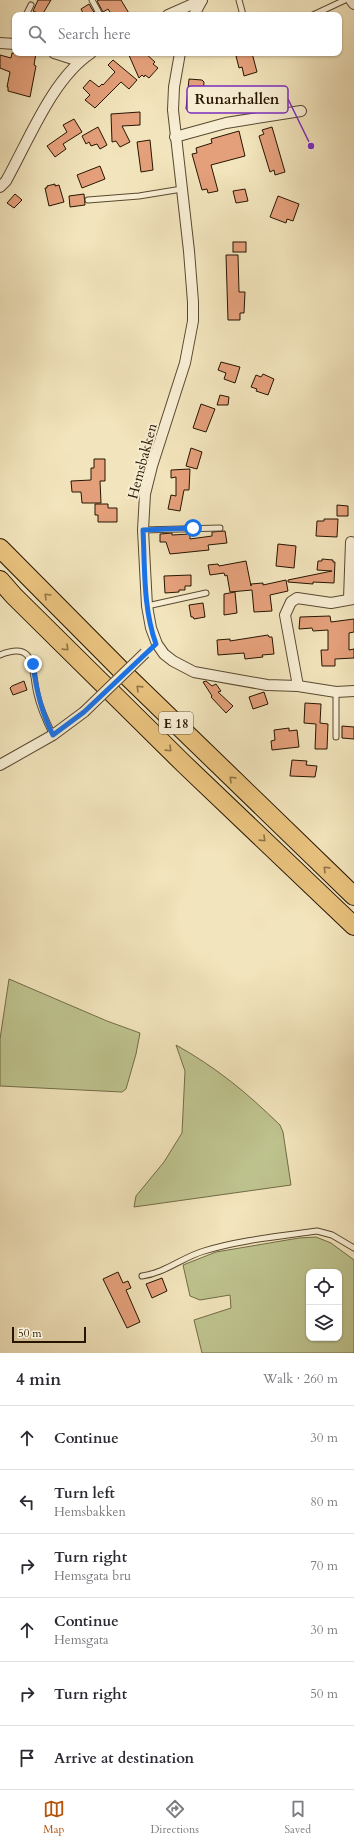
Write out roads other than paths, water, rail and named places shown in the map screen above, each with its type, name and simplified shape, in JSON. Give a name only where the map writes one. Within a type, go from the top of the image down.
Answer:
[{"type":"highway","name":"E 18","points":[[0,548],[129,678],[354,896]]},
{"type":"highway","name":"E 18","points":[[0,580],[14,596],[184,764],[354,926]]},
{"type":"street","points":[[175,12],[202,0]]},
{"type":"street","points":[[196,12],[202,0]]},
{"type":"street","points":[[351,0],[354,4]]},
{"type":"street","points":[[0,43],[12,44]]},
{"type":"street","points":[[63,56],[79,61]]},
{"type":"street","points":[[2,182],[63,79],[79,61],[86,56]]},
{"type":"street","name":"Hemsbakken","points":[[179,56],[174,87],[173,110],[193,295],[193,321],[185,363],[152,466],[145,494],[143,530],[147,606],[151,628],[156,644],[164,654],[173,661],[194,672],[267,685],[298,686],[336,692],[354,692]]},
{"type":"street","points":[[175,136],[226,123],[301,110]]},
{"type":"street","points":[[298,686],[285,615],[291,602],[297,598],[331,603],[351,599],[351,542]]},
{"type":"street","points":[[0,765],[53,735],[84,712],[156,644]]},
{"type":"lane","points":[[92,0],[98,12]]},
{"type":"lane","points":[[239,0],[242,12]]},
{"type":"lane","points":[[319,12],[345,0]]},
{"type":"lane","points":[[28,12],[31,5]]},
{"type":"lane","points":[[88,200],[139,196],[182,189]]},
{"type":"lane","points":[[143,530],[220,528]]},
{"type":"lane","points":[[147,606],[206,594]]},
{"type":"lane","points":[[0,655],[13,651],[19,651],[29,656],[33,664],[36,691],[40,707],[53,735]]},
{"type":"lane","points":[[336,692],[336,737]]},
{"type":"lane","points":[[142,1276],[151,1275],[203,1251],[219,1246],[312,1232],[324,1231],[354,1248]]},
{"type":"place","name":"Runarhallen","points":[[311,146]]}]
